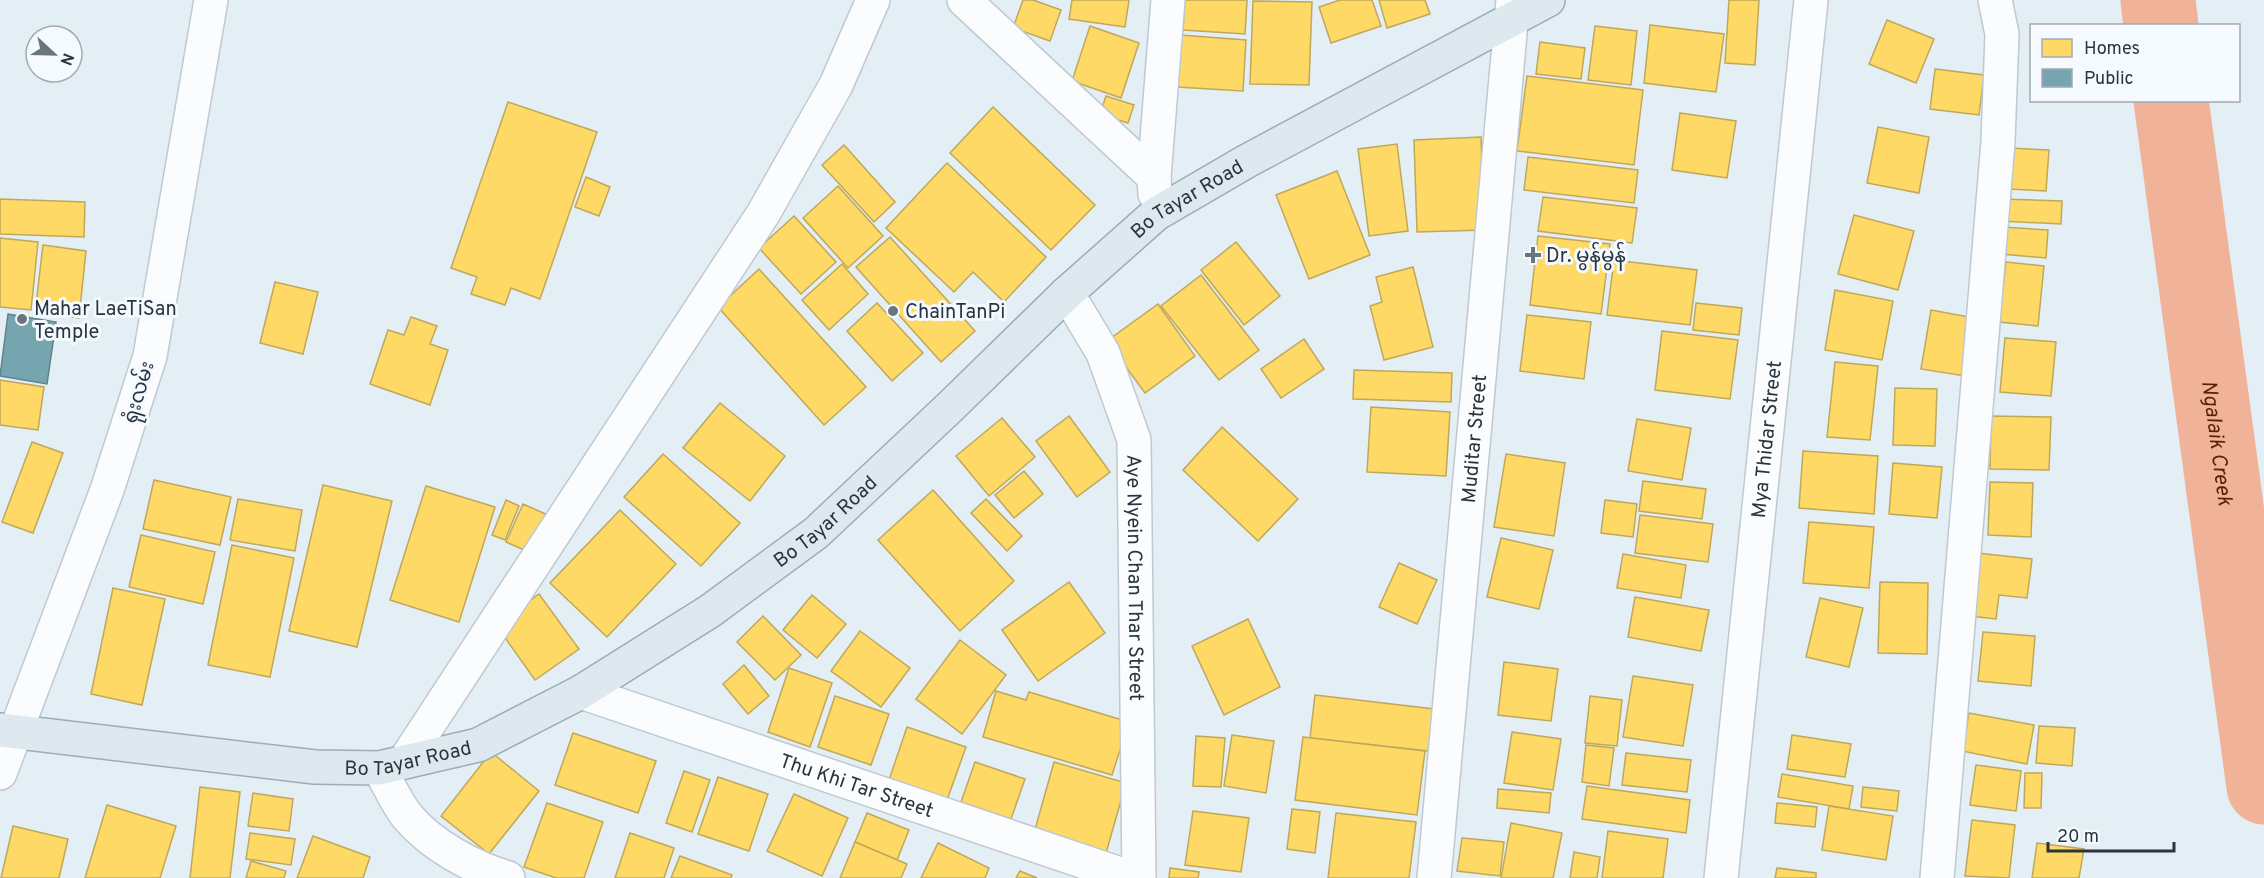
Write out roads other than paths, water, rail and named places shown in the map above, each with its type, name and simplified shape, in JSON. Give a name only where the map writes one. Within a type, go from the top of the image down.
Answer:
[{"type":"main road","name":"Bo Tayar Road","points":[[8,732],[315,767],[392,765],[478,745],[581,692],[710,611],[816,533],[1067,293],[1156,214],[1512,10],[1548,0]]},
{"type":"street","name":"ရုံးလမ်း","points":[[0,773],[8,732],[107,490],[150,356],[211,0]]},
{"type":"street","points":[[508,878],[487,871],[439,845],[407,815],[392,765],[763,214],[836,84],[873,0]]},
{"type":"street","points":[[964,0],[1154,177]]},
{"type":"street","points":[[1156,214],[1154,177],[1168,0]]},
{"type":"street","name":"Mya Thidar Street","points":[[1721,878],[1811,0]]},
{"type":"street","points":[[1937,878],[1998,142],[2002,34],[1995,0]]},
{"type":"street","name":"Muditar Street","points":[[1434,878],[1512,10]]},
{"type":"street","name":"Aye Nyein Chan Thar Street","points":[[1067,293],[1103,353],[1134,440],[1139,878]]},
{"type":"street","name":"Thu Khi Tar Street","points":[[581,692],[1132,878]]},
{"type":"waterway","name":"Ngalaik Creek","points":[[2158,0],[2161,24]]},
{"type":"waterway","name":"Ngalaik Creek","points":[[2171,102],[2264,787]]},
{"type":"place","name":"Dr. မွန်မွန်","points":[[1533,255]]},
{"type":"place","name":"ChainTanPi","points":[[893,311]]},
{"type":"place","name":"Mahar LaeTiSan Temple","points":[[22,319]]}]
